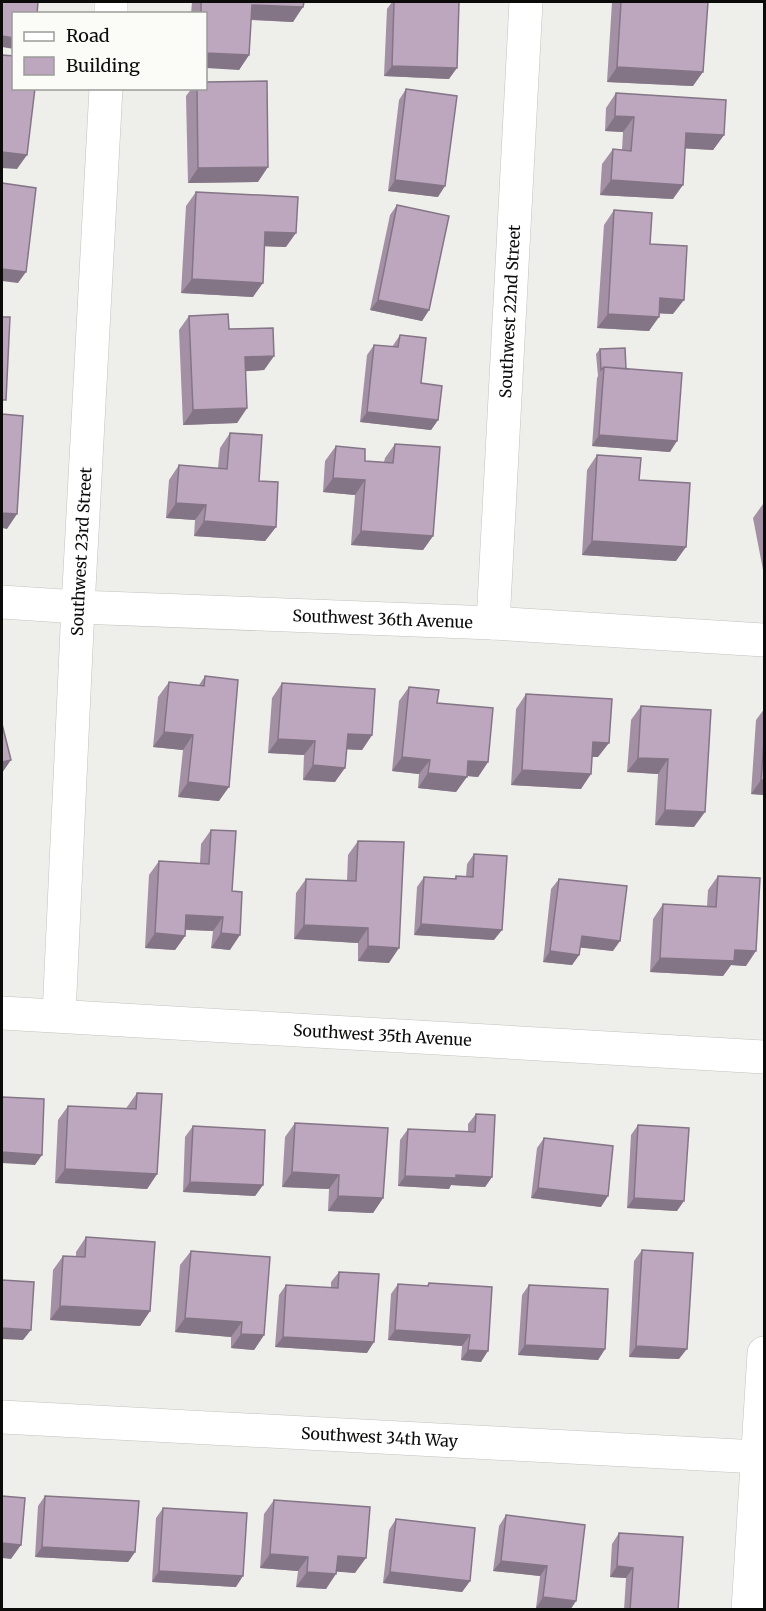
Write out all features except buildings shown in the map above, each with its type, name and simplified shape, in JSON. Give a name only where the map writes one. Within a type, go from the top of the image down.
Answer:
[{"type":"street","name":"Southwest 22nd Street","points":[[494,623],[526,2]]},
{"type":"street","name":"Southwest 23rd Street","points":[[59,1015],[106,90]]},
{"type":"street","name":"Southwest 36th Avenue","points":[[2,602],[78,608],[494,623],[765,640]]},
{"type":"street","name":"Southwest 35th Avenue","points":[[2,1013],[765,1058]]},
{"type":"street","points":[[748,1610],[765,1353]]},
{"type":"street","name":"Southwest 34th Way","points":[[2,1417],[758,1456]]}]
